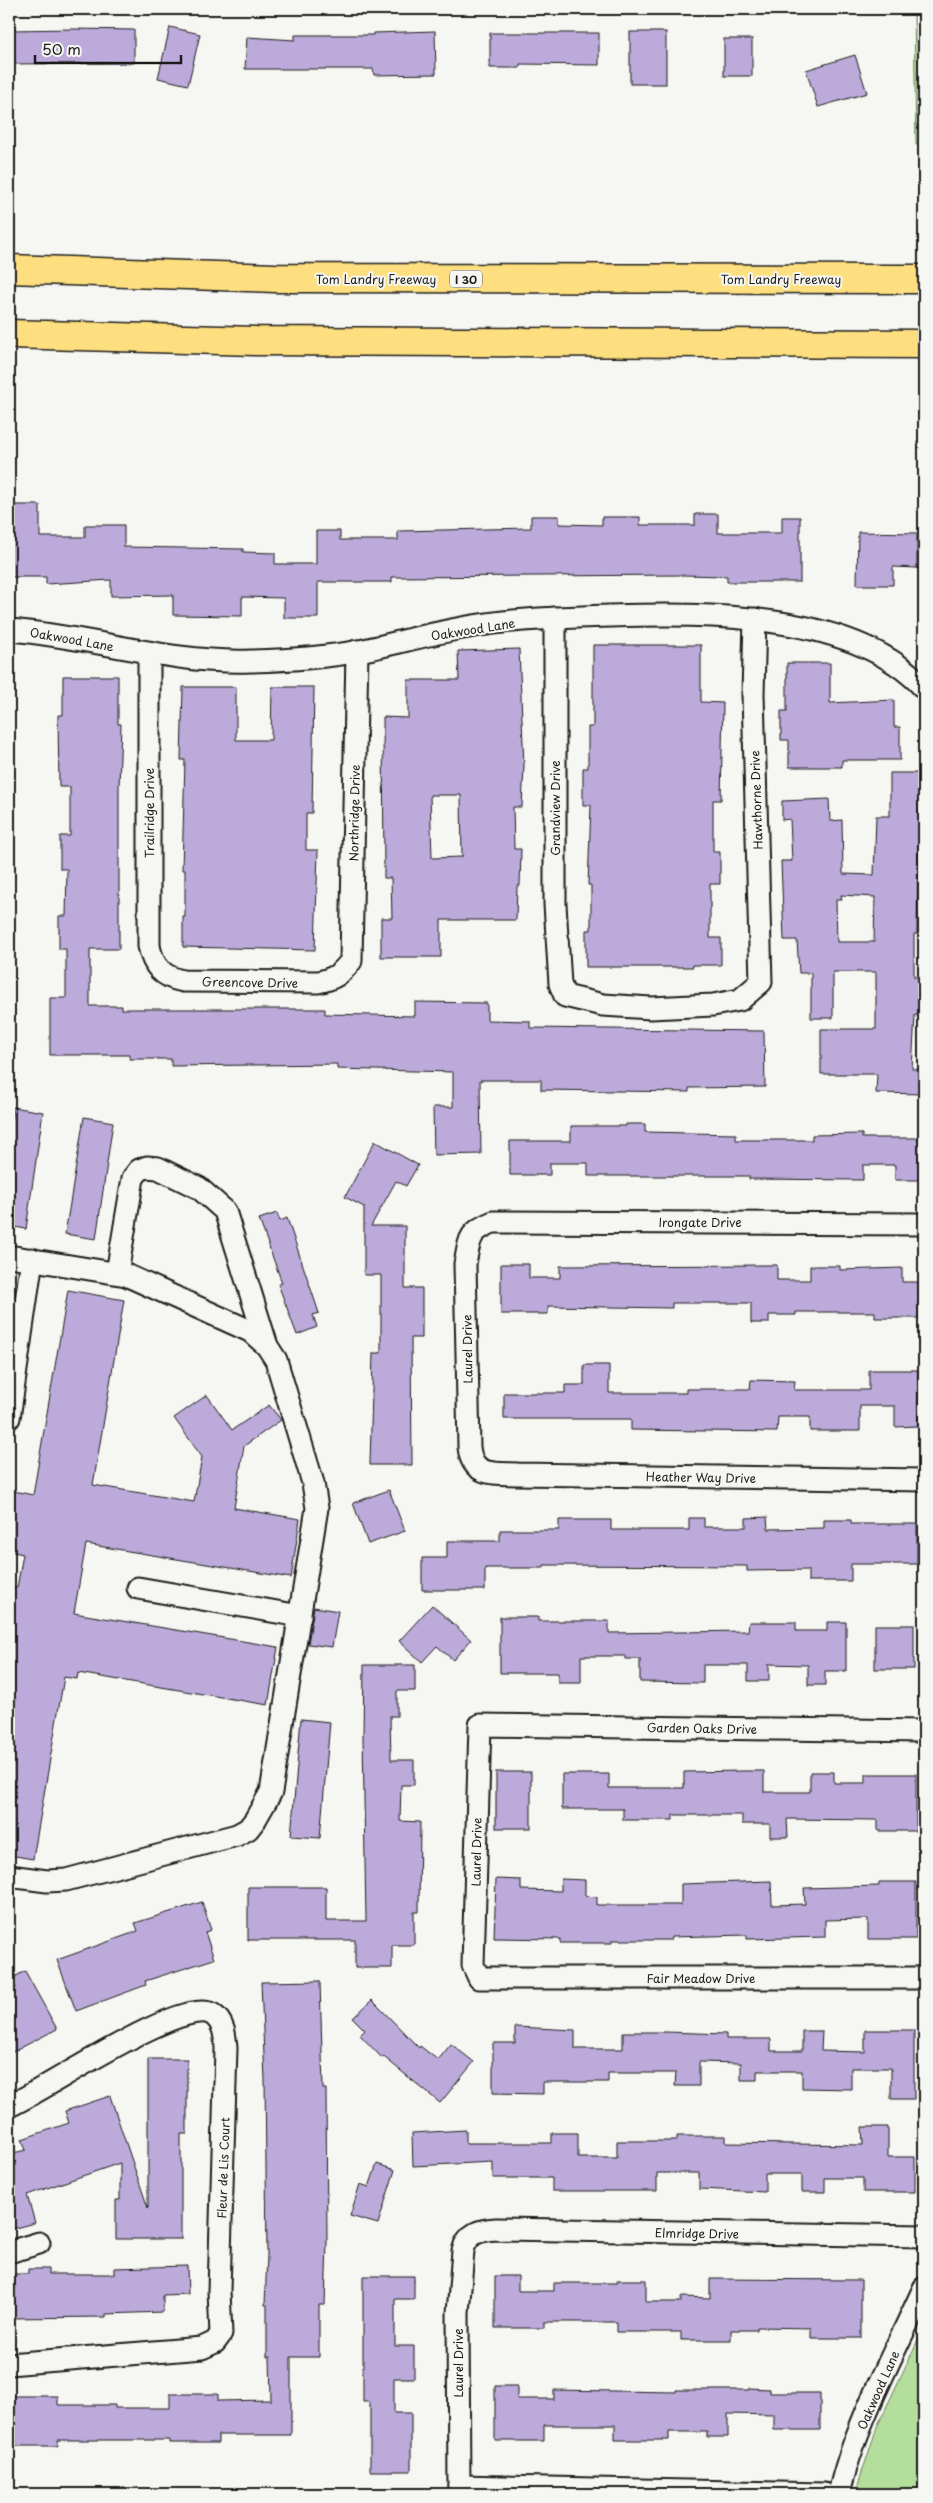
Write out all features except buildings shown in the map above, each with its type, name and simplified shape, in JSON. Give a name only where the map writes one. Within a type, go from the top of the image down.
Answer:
[{"type":"highway","name":"Tom Landry Freeway","points":[[9,269],[284,278],[924,279]]},
{"type":"highway","points":[[9,334],[256,341],[924,344]]},
{"type":"street","name":"Oakwood Lane","points":[[9,630],[52,633],[149,654],[218,661],[250,661],[319,657],[501,622],[555,618],[662,615],[755,619],[817,631],[857,644],[911,673],[924,688]]},
{"type":"street","name":"Grandview Drive","points":[[555,618],[555,904],[560,984],[565,996],[603,1005],[651,1008],[713,1005],[740,1000],[761,982]]},
{"type":"street","name":"Hawthorne Drive","points":[[755,619],[753,694],[761,982]]},
{"type":"street","name":"Northridge Drive","points":[[342,973],[351,961],[352,945],[357,651]]},
{"type":"street","name":"Trailridge Drive","points":[[149,654],[149,946],[152,959],[159,970]]},
{"type":"street","name":"Greencove Drive","points":[[159,970],[170,978],[182,981],[318,982],[332,979],[342,973]]},
{"type":"street","points":[[9,1876],[47,1881],[66,1880],[237,1835],[248,1829],[271,1792],[317,1508],[313,1483],[276,1360],[267,1346],[224,1211],[199,1188],[158,1168],[148,1167],[140,1170],[134,1178],[117,1273]]},
{"type":"street","name":"Irongate Drive","points":[[477,1228],[493,1222],[513,1221],[924,1224]]},
{"type":"street","name":"Laurel Drive","points":[[477,1228],[470,1240],[466,1264],[469,1447],[470,1459],[478,1469]]},
{"type":"street","points":[[9,1256],[126,1275],[250,1332],[267,1346]]},
{"type":"street","points":[[9,1418],[32,1259]]},
{"type":"street","name":"Heather Way Drive","points":[[478,1469],[487,1473],[518,1474],[924,1480]]},
{"type":"street","points":[[138,1588],[300,1616]]},
{"type":"street","name":"Laurel Drive","points":[[479,1978],[473,1965],[480,1725]]},
{"type":"street","name":"Garden Oaks Drive","points":[[480,1725],[924,1731]]},
{"type":"street","name":"Fair Meadow Drive","points":[[479,1978],[924,1978]]},
{"type":"street","name":"Fleur de Lis Court","points":[[9,2106],[115,2045],[172,2018],[205,2012],[211,2014],[222,2024],[226,2048],[219,2291],[221,2334],[215,2342],[202,2348],[9,2364]]},
{"type":"street","name":"Elmridge Drive","points":[[471,2235],[482,2230],[496,2229],[924,2236]]},
{"type":"street","name":"Laurel Drive","points":[[459,2490],[460,2277],[465,2243],[471,2235]]},
{"type":"street","points":[[9,2252],[39,2243]]},
{"type":"street","name":"Oakwood Lane","points":[[840,2494],[845,2469],[859,2432],[924,2288]]},
{"type":"street","points":[[459,2490],[824,2494]]},
{"type":"green space","points":[[914,9],[924,9],[924,145],[916,145]]},
{"type":"green space","points":[[924,2327],[924,2494],[855,2494],[877,2427]]}]
